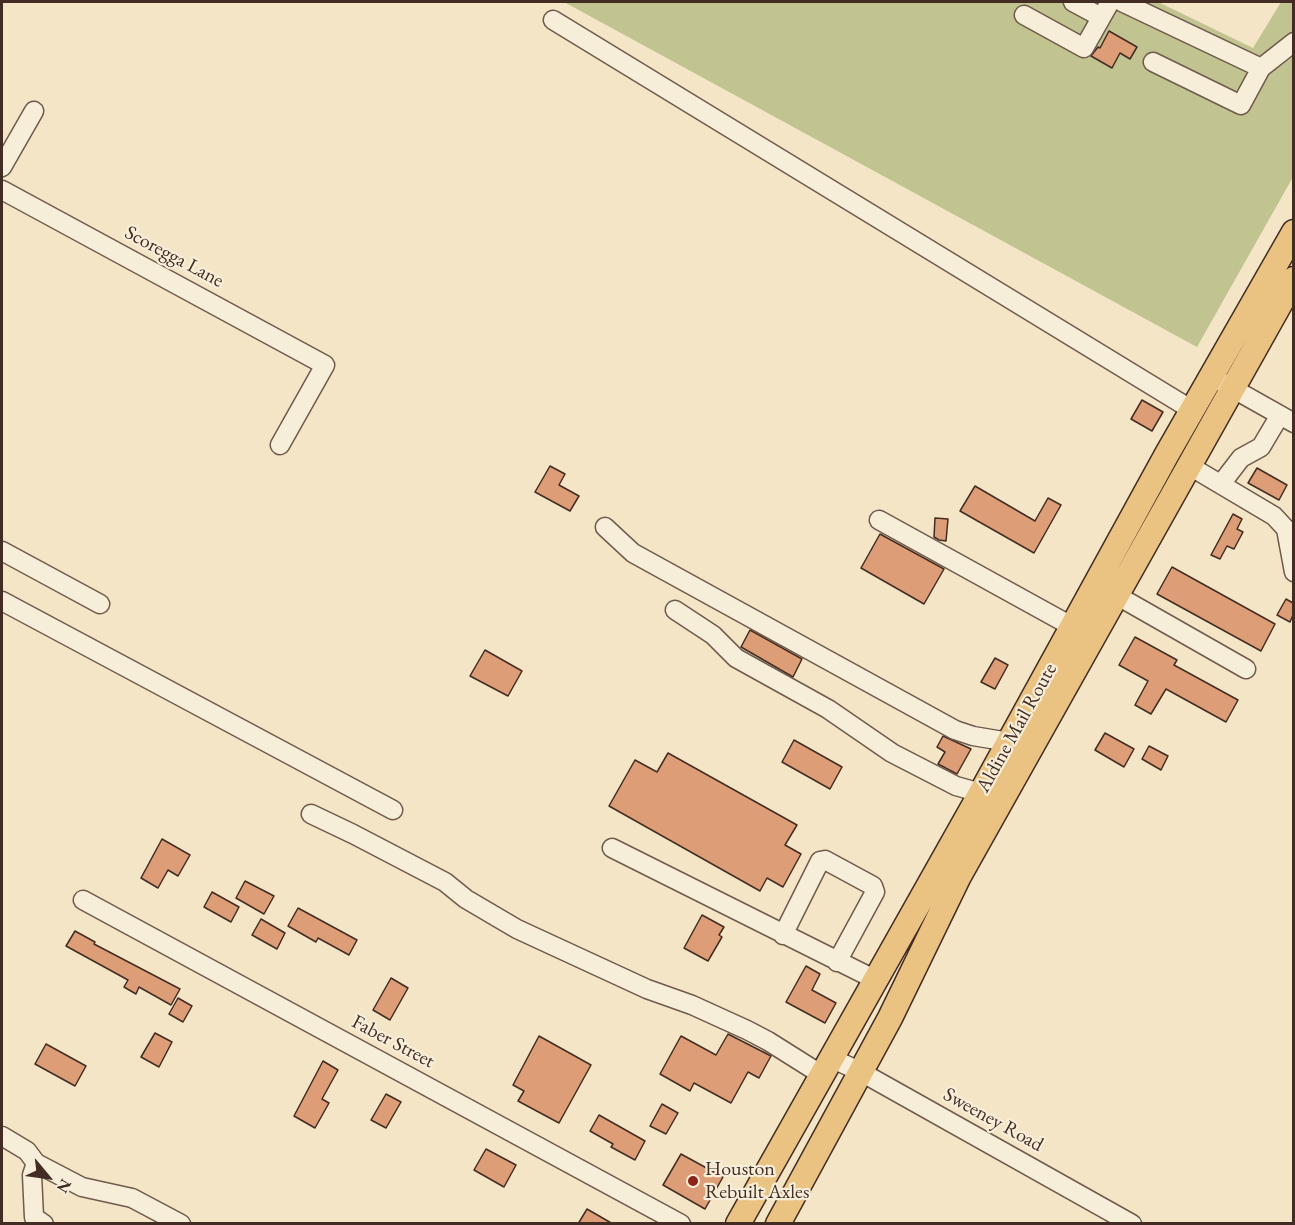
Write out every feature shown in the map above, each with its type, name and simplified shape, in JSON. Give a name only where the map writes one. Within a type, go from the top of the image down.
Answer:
[{"type":"main road","name":"Aldine Mail Route","points":[[778,1224],[903,993],[958,878],[991,798],[1009,742],[1073,627],[1105,590],[1188,465],[1221,382],[1293,232]]},
{"type":"main road","name":"Aldine Mail Route","points":[[738,1224],[876,980],[991,798],[1105,590],[1192,410],[1221,382],[1293,279]]},
{"type":"main road","points":[[876,980],[903,993]]},
{"type":"street","points":[[1024,15],[1084,48],[1106,9],[1073,2]]},
{"type":"street","points":[[1122,2],[1262,68]]},
{"type":"street","points":[[553,20],[1192,410]]},
{"type":"street","points":[[1153,62],[1241,105],[1262,68],[1293,44]]},
{"type":"street","points":[[2,167],[34,111]]},
{"type":"street","name":"Scoregga Lane","points":[[2,190],[325,365],[280,445]]},
{"type":"street","points":[[1221,382],[1287,419],[1261,447],[1241,458],[1221,484]]},
{"type":"street","points":[[1188,465],[1274,516],[1286,529],[1293,573]]},
{"type":"street","points":[[879,520],[1073,627]]},
{"type":"street","points":[[605,527],[633,553],[955,730],[1009,742]]},
{"type":"street","points":[[2,551],[100,604]]},
{"type":"street","points":[[1105,590],[1246,669]]},
{"type":"street","points":[[2,601],[393,810]]},
{"type":"street","points":[[675,610],[713,635],[736,658],[828,709],[892,753],[956,786],[991,798]]},
{"type":"street","name":"Sweeney Road","points":[[310,814],[445,882],[466,898],[517,929],[647,989],[692,1005],[826,1067],[861,1072],[1132,1224]]},
{"type":"street","points":[[612,849],[876,980]]},
{"type":"street","points":[[783,935],[820,861],[825,860],[873,886],[875,892],[837,962]]},
{"type":"street","name":"Faber Street","points":[[83,900],[681,1224]]},
{"type":"street","points":[[2,1136],[27,1150],[36,1163],[82,1187],[132,1197],[175,1222]]},
{"type":"street","points":[[36,1163],[32,1175],[34,1217],[44,1224]]},
{"type":"green space","points":[[564,2],[1158,2],[1253,48],[1281,2],[1293,2],[1293,177],[1197,347]]},
{"type":"building","points":[[1109,31],[1137,47],[1130,59],[1120,53],[1112,68],[1091,56],[1098,47],[1100,48]]},
{"type":"building","points":[[1142,400],[1163,412],[1152,431],[1131,419]]},
{"type":"building","points":[[550,466],[565,474],[559,485],[579,496],[570,511],[535,492]]},
{"type":"building","points":[[1257,468],[1287,485],[1279,500],[1248,483]]},
{"type":"building","points":[[975,486],[1035,521],[1048,498],[1061,505],[1034,553],[960,511]]},
{"type":"building","points":[[1233,514],[1242,519],[1237,529],[1243,532],[1234,549],[1227,546],[1220,559],[1211,555]]},
{"type":"building","points":[[935,518],[948,519],[946,541],[934,537]]},
{"type":"building","points":[[880,534],[944,569],[924,604],[861,568]]},
{"type":"building","points":[[1172,567],[1275,624],[1261,651],[1157,594]]},
{"type":"building","points":[[1286,599],[1293,603],[1293,615],[1290,622],[1277,615]]},
{"type":"building","points":[[750,630],[802,659],[793,677],[741,647]]},
{"type":"building","points":[[1135,637],[1177,660],[1174,665],[1238,700],[1226,722],[1166,689],[1151,714],[1135,705],[1148,681],[1119,665]]},
{"type":"building","points":[[485,650],[522,671],[508,696],[470,676]]},
{"type":"building","points":[[995,658],[1008,665],[995,689],[981,682]]},
{"type":"building","points":[[1105,733],[1134,749],[1124,767],[1095,750]]},
{"type":"building","points":[[943,736],[971,749],[957,774],[938,764],[945,752],[937,747]]},
{"type":"building","points":[[794,740],[842,767],[830,789],[782,762]]},
{"type":"building","points":[[1149,746],[1168,756],[1161,770],[1142,759]]},
{"type":"building","points":[[668,753],[797,825],[785,845],[801,854],[783,887],[767,878],[760,891],[609,806],[635,760],[657,772]]},
{"type":"building","points":[[162,839],[190,855],[178,876],[168,870],[158,888],[141,878]]},
{"type":"building","points":[[245,881],[274,896],[264,914],[236,898]]},
{"type":"building","points":[[212,892],[239,907],[231,922],[204,907]]},
{"type":"building","points":[[298,908],[357,940],[349,955],[318,938],[316,942],[288,926]]},
{"type":"building","points":[[702,915],[724,927],[719,935],[722,937],[708,961],[684,948]]},
{"type":"building","points":[[261,919],[285,933],[277,949],[252,935]]},
{"type":"building","points":[[75,931],[95,942],[94,944],[180,989],[171,1005],[139,987],[136,994],[124,987],[128,980],[66,946]]},
{"type":"building","points":[[806,966],[820,974],[812,990],[836,1003],[825,1023],[786,1002]]},
{"type":"building","points":[[391,978],[408,988],[390,1020],[373,1010]]},
{"type":"building","points":[[178,998],[192,1006],[183,1022],[169,1014]]},
{"type":"building","points":[[155,1033],[172,1042],[159,1067],[141,1057]]},
{"type":"building","points":[[728,1034],[771,1056],[759,1078],[748,1072],[731,1103],[694,1083],[690,1091],[660,1074],[681,1036],[716,1055]]},
{"type":"building","points":[[539,1036],[591,1065],[559,1123],[518,1101],[524,1091],[513,1085]]},
{"type":"building","points":[[46,1044],[86,1066],[75,1086],[35,1064]]},
{"type":"building","points":[[323,1061],[338,1070],[322,1099],[329,1103],[315,1128],[294,1116]]},
{"type":"building","points":[[386,1094],[401,1102],[386,1128],[371,1120]]},
{"type":"building","points":[[662,1104],[678,1113],[666,1134],[650,1126]]},
{"type":"building","points":[[599,1115],[645,1141],[635,1160],[611,1147],[613,1144],[590,1131]]},
{"type":"building","points":[[486,1149],[516,1165],[504,1187],[474,1170]]},
{"type":"building","name":"Houston Rebuilt Axles","points":[[681,1154],[723,1177],[705,1209],[663,1185]]},
{"type":"building","points":[[587,1209],[613,1224],[578,1224]]},
{"type":"place","name":"Houston Rebuilt Axles","points":[[693,1181]]}]
